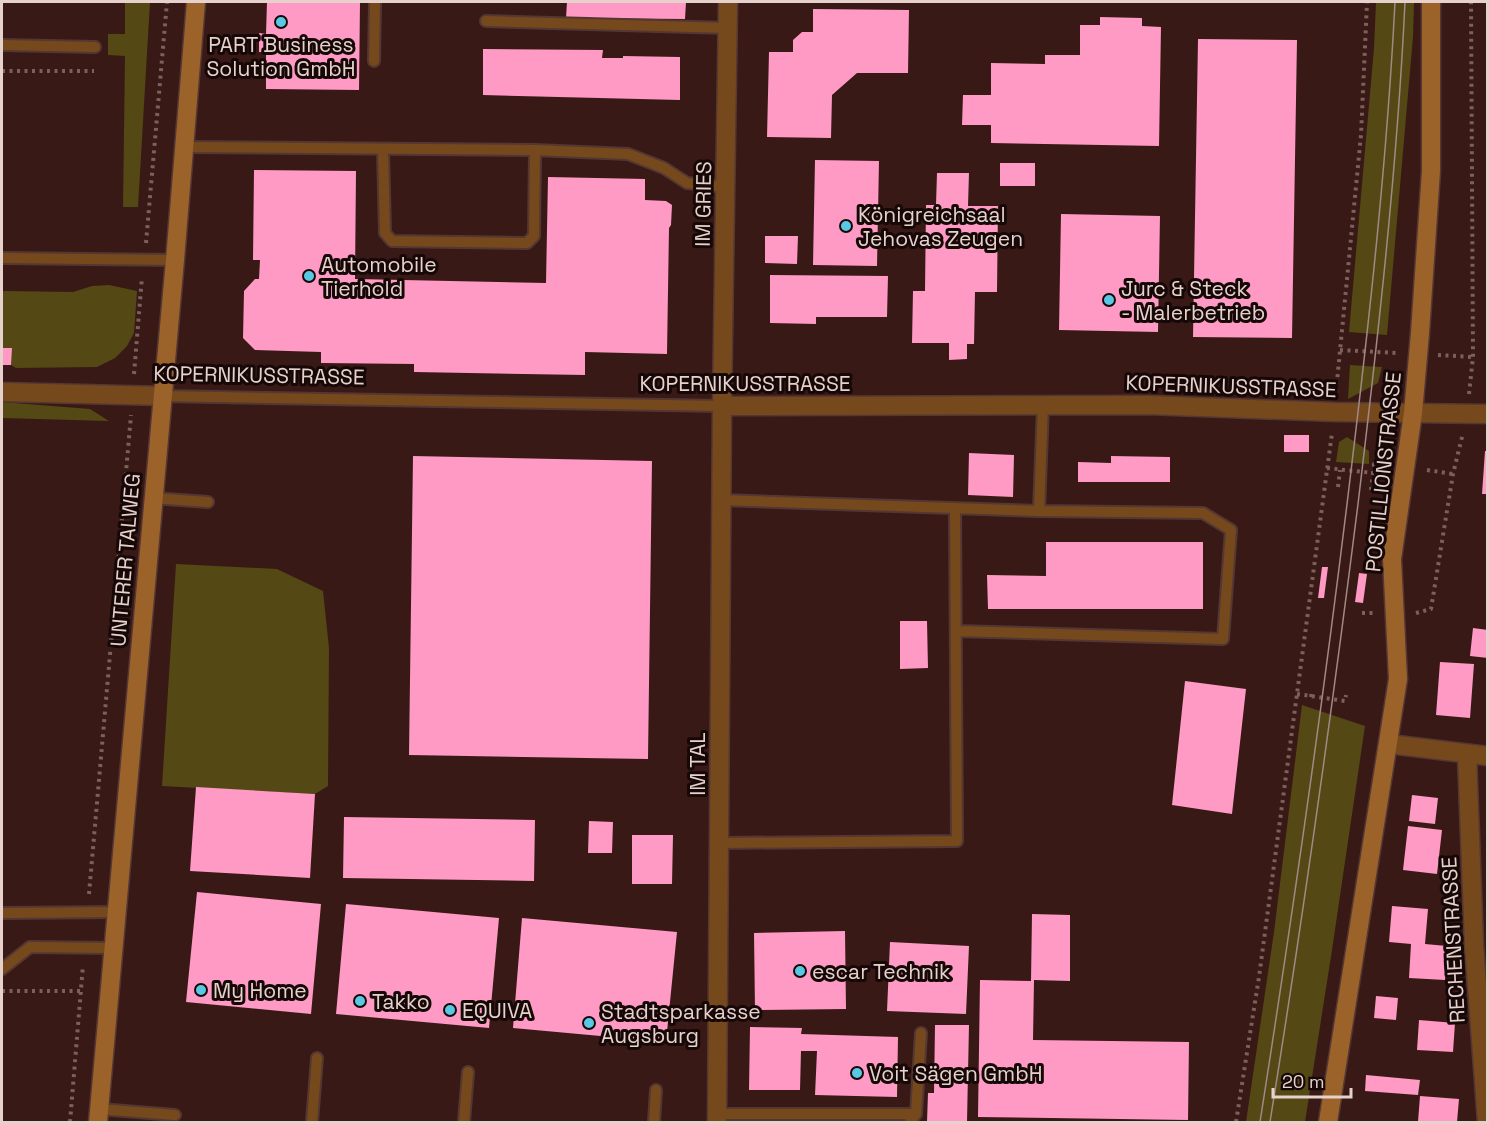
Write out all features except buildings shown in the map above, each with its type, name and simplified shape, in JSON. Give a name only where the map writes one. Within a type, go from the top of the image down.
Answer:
[{"type":"street","name":"UNTERER TALWEG","points":[[98,1116],[196,2]]},
{"type":"street","name":"IM GRIES","points":[[722,406],[728,2]]},
{"type":"street","name":"POSTILLIONSTRASSE","points":[[1328,1122],[1398,679],[1392,559],[1413,413],[1431,171],[1431,2]]},
{"type":"street","name":"KOPERNIKUSSTRASSE","points":[[2,392],[163,396]]},
{"type":"street","name":"KOPERNIKUSSTRASSE","points":[[722,406],[1183,405],[1335,412],[1488,414]]},
{"type":"street","name":"IM TAL","points":[[717,1118],[722,406]]},
{"type":"street","points":[[1389,744],[1488,756]]},
{"type":"street","name":"RECHENSTRASSE","points":[[1467,755],[1474,945],[1487,1122]]},
{"type":"lane","points":[[374,61],[375,2]]},
{"type":"lane","points":[[486,21],[728,28]]},
{"type":"lane","points":[[2,45],[94,46]]},
{"type":"lane","points":[[183,147],[535,150],[628,154],[664,168],[687,183],[725,187]]},
{"type":"lane","points":[[383,150],[385,233],[392,241],[527,243],[534,236],[535,150]]},
{"type":"lane","points":[[2,258],[175,260]]},
{"type":"lane","name":"KOPERNIKUSSTRASSE","points":[[163,396],[722,406]]},
{"type":"lane","points":[[1039,511],[1043,405]]},
{"type":"lane","points":[[152,498],[208,502]]},
{"type":"lane","points":[[722,500],[1039,511],[1203,513],[1231,530],[1223,639],[956,630]]},
{"type":"lane","points":[[719,843],[957,841],[955,508]]},
{"type":"lane","points":[[2,913],[116,912]]},
{"type":"lane","points":[[2,969],[30,946],[113,948]]},
{"type":"lane","points":[[717,1118],[913,1118],[921,1033]]},
{"type":"lane","points":[[312,1122],[316,1058]]},
{"type":"lane","points":[[464,1122],[468,1072]]},
{"type":"lane","points":[[654,1122],[656,1090]]},
{"type":"lane","points":[[98,1116],[176,1115]]},
{"type":"path","points":[[88,912],[167,2]]},
{"type":"path","points":[[1236,1122],[1259,977],[1335,412],[1361,135],[1367,2]]},
{"type":"path","points":[[1431,609],[1453,474],[1468,412],[1473,357],[1471,2]]},
{"type":"path","points":[[2,70],[94,71]]},
{"type":"path","points":[[1338,487],[1340,470]]},
{"type":"path","points":[[1371,490],[1373,473]]},
{"type":"path","points":[[1362,613],[1374,613]]},
{"type":"path","points":[[1311,697],[1312,690]]},
{"type":"path","points":[[1297,694],[1345,701],[1346,694]]},
{"type":"path","points":[[70,1122],[84,948]]},
{"type":"path","points":[[2,991],[109,992]]},
{"type":"shaded area","points":[[125,2],[150,2],[138,207],[123,207],[125,56],[108,55],[108,34],[125,34]]},
{"type":"shaded area","points":[[1376,2],[1414,2],[1413,37],[1387,335],[1349,332]]},
{"type":"shaded area","points":[[109,285],[137,291],[134,333],[127,346],[115,358],[97,367],[16,368],[11,365],[11,348],[2,348],[2,291],[73,292],[92,286]]},
{"type":"shaded area","points":[[1350,365],[1382,367],[1378,383],[1348,399]]},
{"type":"shaded area","points":[[2,402],[90,409],[109,421],[2,418]]},
{"type":"shaded area","points":[[1347,437],[1369,451],[1369,464],[1336,462],[1339,442]]},
{"type":"shaded area","points":[[176,564],[277,569],[323,591],[329,648],[328,786],[315,794],[162,786]]},
{"type":"shaded area","points":[[1302,705],[1365,726],[1305,1122],[1246,1122],[1274,932]]},
{"type":"tram line","points":[[1260,1122],[1331,634],[1351,471],[1377,236],[1395,2]]},
{"type":"tram line","points":[[1270,1122],[1317,814],[1358,504],[1392,191],[1405,2]]},
{"type":"place","name":"PART Business Solution GmbH","points":[[281,22]]},
{"type":"place","name":"Königreichsaal Jehovas Zeugen","points":[[846,226]]},
{"type":"place","name":"Automobile Tierhold","points":[[309,276]]},
{"type":"place","name":"Jurc & Steck - Malerbetrieb","points":[[1109,300]]},
{"type":"place","name":"escar Technik","points":[[800,971]]},
{"type":"place","name":"My Home","points":[[201,990]]},
{"type":"place","name":"Takko","points":[[360,1001]]},
{"type":"place","name":"EQUIVA","points":[[450,1010]]},
{"type":"place","name":"Stadtsparkasse Augsburg","points":[[589,1023]]},
{"type":"place","name":"Voit Sägen GmbH","points":[[857,1073]]}]
